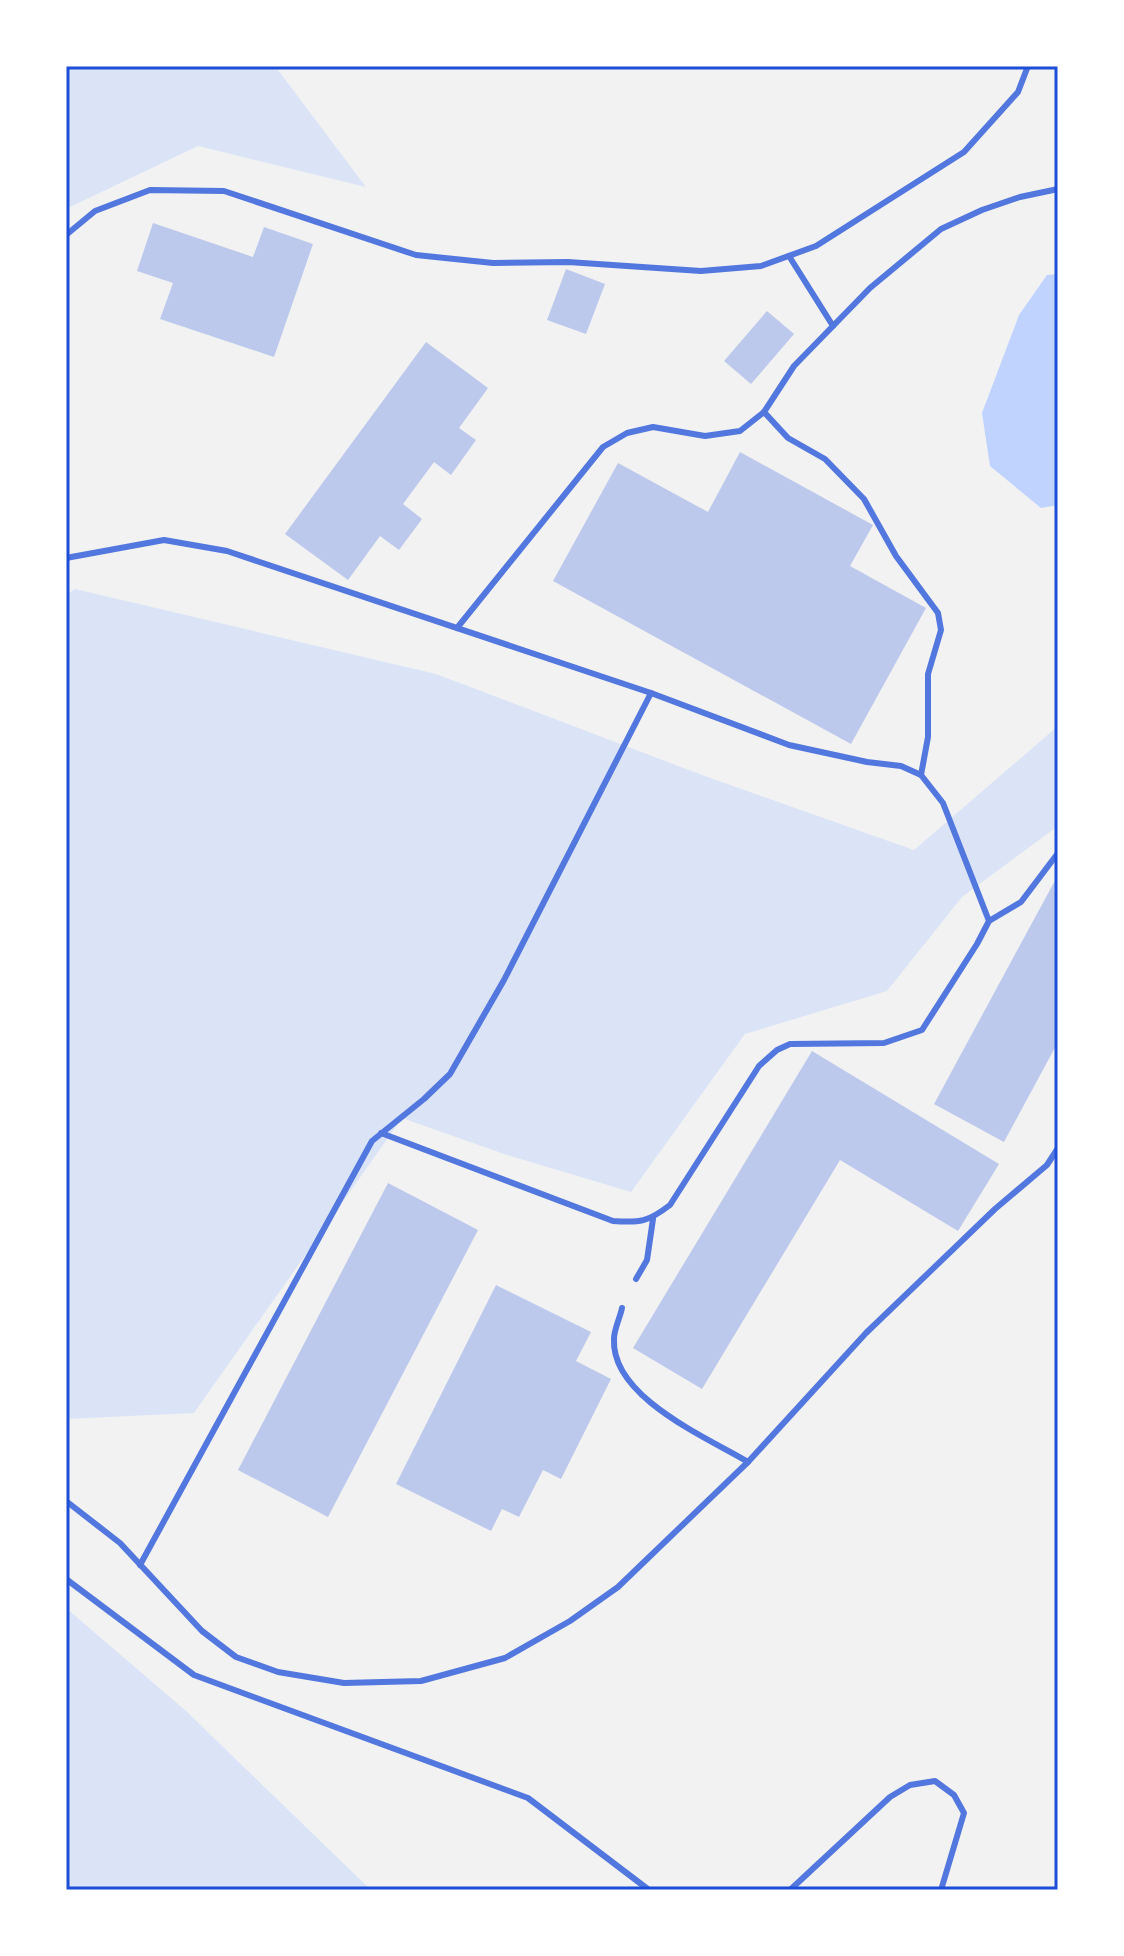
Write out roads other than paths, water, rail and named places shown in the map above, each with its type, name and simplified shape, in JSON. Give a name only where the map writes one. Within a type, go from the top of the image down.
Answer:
[{"type":"lane","points":[[66,235],[95,211],[150,190],[224,191],[416,255],[493,263],[568,262],[701,271],[761,266],[816,246],[964,152],[1018,92],[1028,66]]},
{"type":"lane","points":[[457,628],[603,447],[627,433],[653,427],[705,436],[740,431],[764,412],[794,366],[870,288],[941,229],[1007,201],[1058,189]]},
{"type":"lane","points":[[789,256],[833,326]]},
{"type":"lane","points":[[764,412],[788,438],[825,459],[864,499],[896,556],[938,613],[941,630],[928,674],[928,737],[921,775]]},
{"type":"lane","points":[[66,558],[164,540],[227,551],[651,693],[789,745],[901,766],[921,775],[943,803],[989,921]]},
{"type":"lane","points":[[140,1565],[372,1141],[450,1074],[504,980],[651,693]]},
{"type":"lane","points":[[381,1133],[613,1221],[653,1219],[670,1205],[759,1066],[777,1050],[790,1044],[884,1043],[922,1030],[989,921],[1021,902],[1058,853]]},
{"type":"lane","points":[[66,1501],[120,1543],[202,1631],[236,1657],[278,1672],[344,1683],[421,1681],[505,1658],[570,1621],[618,1587],[748,1462],[866,1333],[995,1209],[1047,1165],[1058,1148]]},
{"type":"lane","points":[[636,1279],[647,1260],[653,1219]]},
{"type":"lane","points":[[622,1308],[614,1339],[618,1363],[632,1384],[654,1407],[748,1462]]},
{"type":"lane","points":[[66,1579],[194,1675],[528,1798],[649,1890]]},
{"type":"lane","points":[[790,1890],[890,1797],[910,1785],[935,1781],[954,1795],[964,1813],[941,1890]]},
{"type":"water","points":[[1058,274],[1058,505],[1041,508],[990,466],[982,413],[1019,315],[1047,275]]}]
